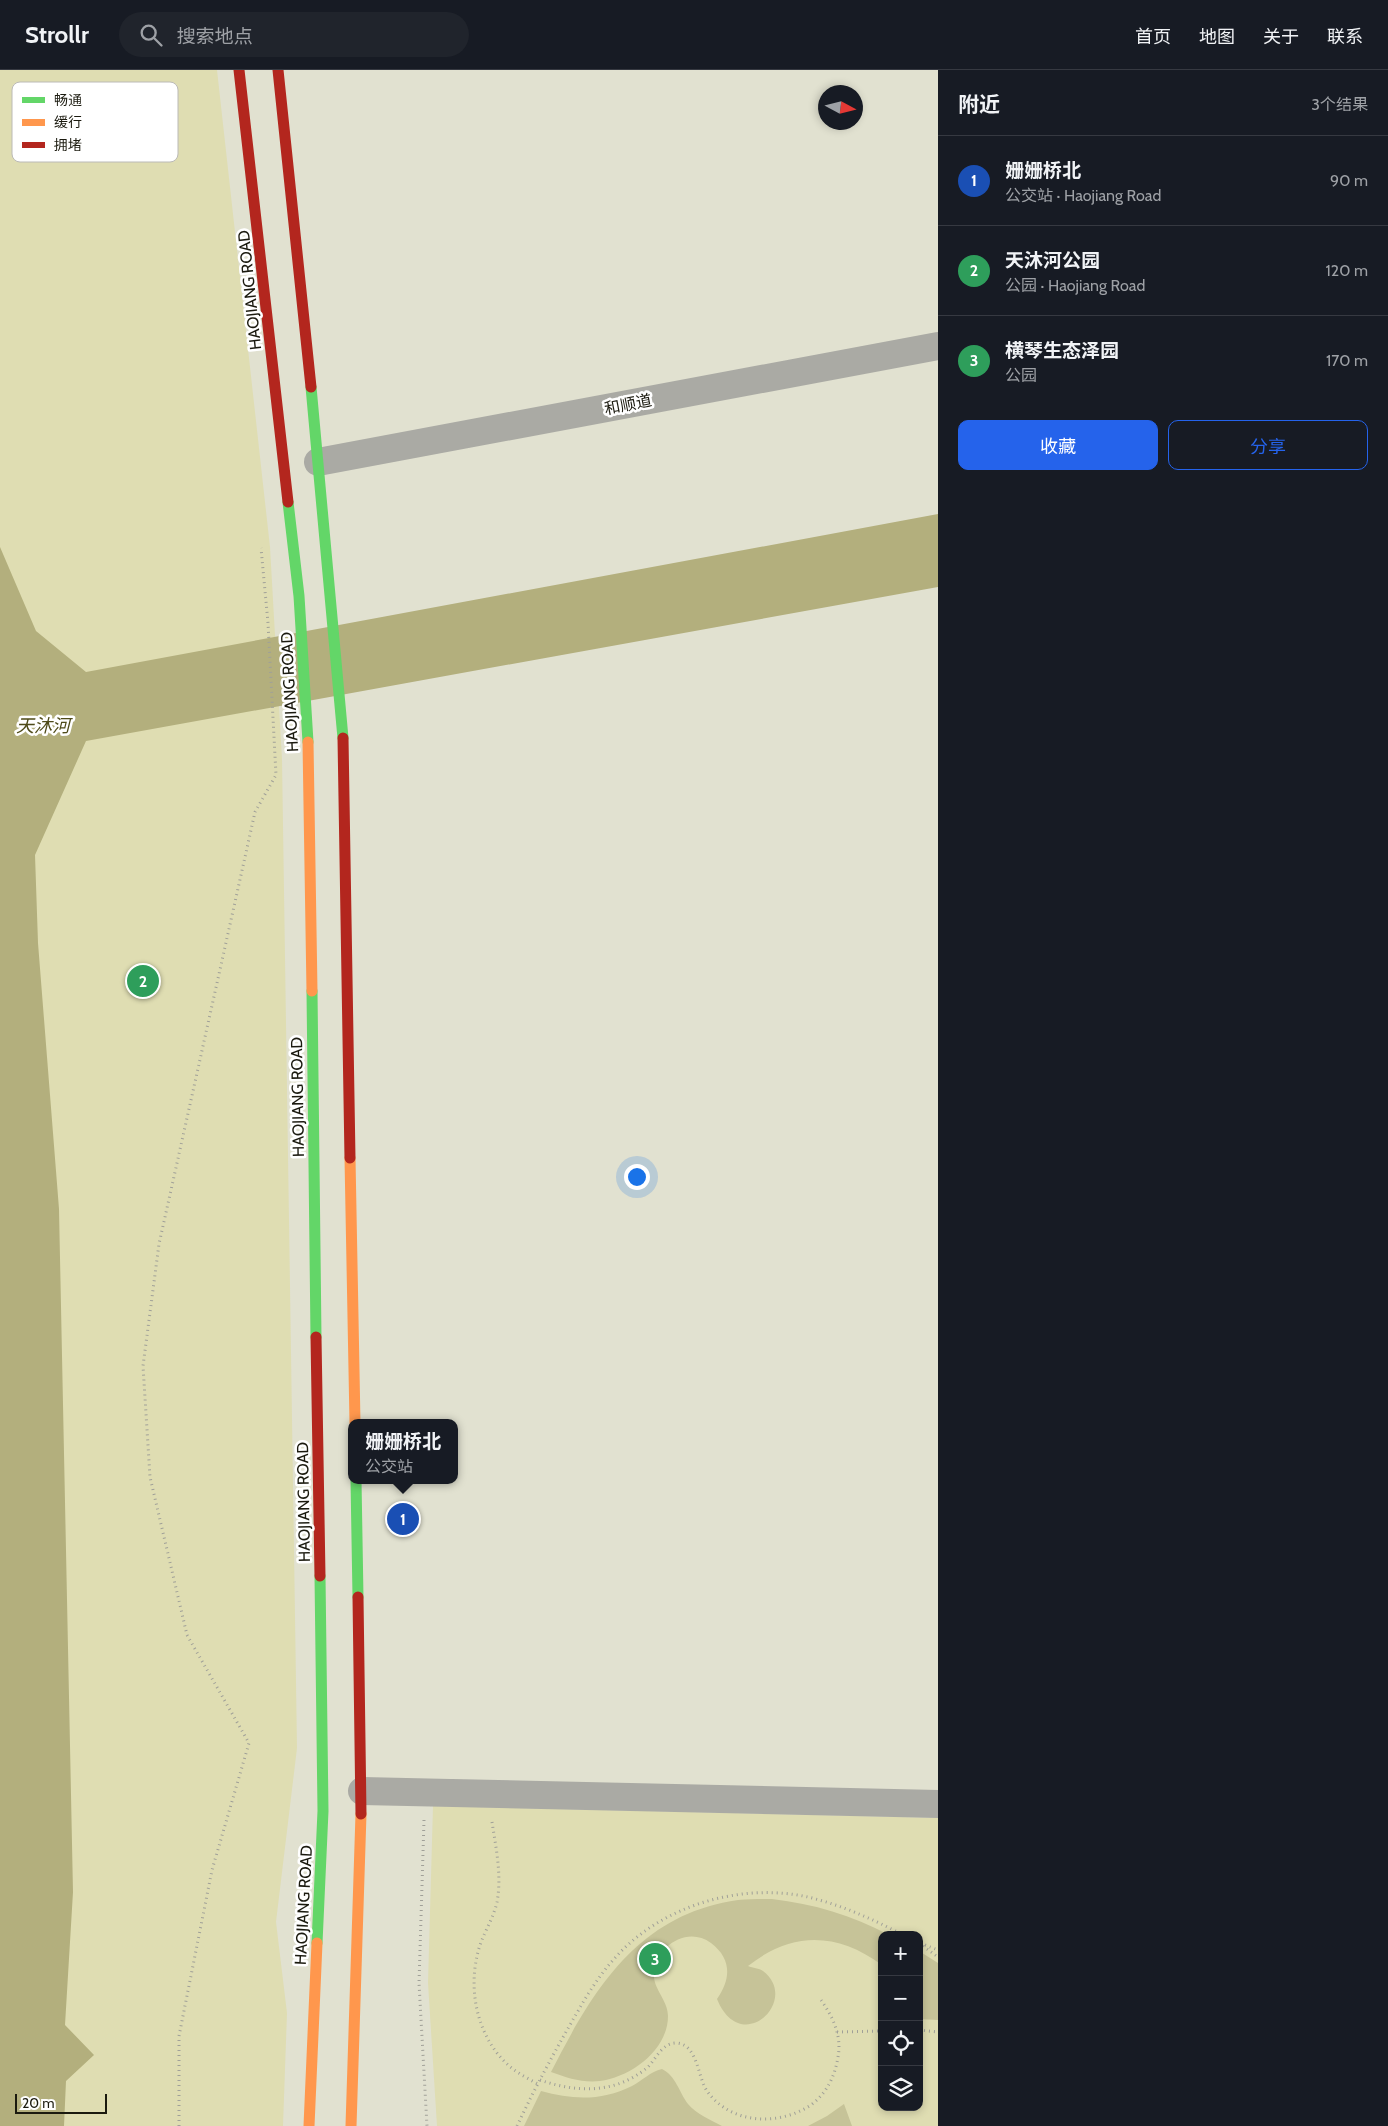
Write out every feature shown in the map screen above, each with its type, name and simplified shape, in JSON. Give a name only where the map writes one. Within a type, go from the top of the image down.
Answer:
[{"type":"main road","name":"HAOJIANG ROAD","points":[[240,70],[299,596],[308,734],[323,1811],[309,2126]]},
{"type":"main road","points":[[278,70],[329,571],[343,742],[355,1419]]},
{"type":"main road","points":[[351,2126],[362,1791],[356,1484]]},
{"type":"street","name":"和顺道","points":[[318,462],[938,346]]},
{"type":"street","points":[[362,1791],[938,1804]]},
{"type":"path","points":[[179,2126],[179,2036],[212,1870],[249,1743],[187,1635],[150,1477],[143,1366],[159,1244],[248,841],[255,812],[276,775],[268,623],[261,545]]},
{"type":"path","points":[[424,1792],[419,1983],[427,2126]]},
{"type":"path","points":[[489,1794],[499,1888],[492,1918],[478,1952],[474,1973],[474,1994],[481,2021],[494,2049],[518,2073],[538,2084]]},
{"type":"path","points":[[517,2126],[540,2080],[593,1985],[615,1958],[641,1934],[671,1915],[703,1902],[738,1894],[773,1892],[807,1897],[841,1907],[894,1931]]},
{"type":"path","points":[[923,1944],[938,1950]]},
{"type":"path","points":[[923,1946],[938,1957]]},
{"type":"path","points":[[540,2080],[578,2090],[594,2090],[614,2086],[632,2078],[648,2066],[664,2047],[675,2043],[687,2046],[694,2056],[698,2074],[707,2090],[719,2104],[734,2114],[752,2120],[769,2122],[788,2119],[804,2111],[824,2093],[836,2069],[839,2051],[837,2032],[831,2015],[821,2000]]},
{"type":"path","points":[[923,2030],[938,2032]]},
{"type":"path","points":[[837,2032],[878,2031]]},
{"type":"shaded area","points":[[0,70],[217,70],[270,547],[282,759],[297,1748],[276,1922],[287,2013],[283,2126],[0,2126]]},
{"type":"shaded area","points":[[433,1806],[938,1818],[938,2126],[437,2126],[428,1983]]},
{"type":"shaded area","points":[[751,1899],[772,1899],[803,1904],[847,1916],[875,1928],[881,1931],[878,1931],[878,1962],[848,1946],[831,1942],[815,1940],[781,1946],[748,1966],[763,1971],[773,1983],[775,1996],[771,2008],[763,2018],[752,2024],[740,2024],[727,2016],[717,1999],[722,1992],[727,1977],[726,1962],[723,1956],[711,1943],[702,1938],[692,1936],[683,1938],[666,1948],[656,1964],[654,1979],[666,2005],[668,2016],[662,2040],[646,2060],[624,2074],[600,2081],[575,2080],[551,2072],[584,2012],[602,1985],[623,1960],[646,1939],[672,1921],[703,1908]]},
{"type":"shaded area","points":[[923,1954],[938,1963],[938,2020],[923,2019]]},
{"type":"shaded area","points":[[662,2069],[674,2080],[691,2108],[722,2126],[524,2126],[541,2091],[564,2096],[598,2097],[621,2091]]},
{"type":"shaded area","points":[[844,2104],[852,2126],[808,2126],[827,2116]]},
{"type":"water","name":"天沐河","points":[[938,514],[938,587],[86,741],[35,855],[38,943],[59,1209],[73,1892],[65,2025],[94,2055],[66,2081],[64,2126],[0,2126],[0,547],[36,631],[86,672]]},
{"type":"traffic: fast","points":[[311,387],[343,738]]},
{"type":"traffic: fast","points":[[288,502],[299,596],[308,742]]},
{"type":"traffic: fast","points":[[312,991],[316,1337]]},
{"type":"traffic: fast","points":[[356,1484],[358,1597]]},
{"type":"traffic: fast","points":[[317,1943],[323,1811],[320,1576]]},
{"type":"traffic: slow","points":[[308,742],[312,991]]},
{"type":"traffic: slow","points":[[350,1158],[355,1419]]},
{"type":"traffic: slow","points":[[351,2126],[361,1814]]},
{"type":"traffic: slow","points":[[309,2126],[317,1943]]},
{"type":"traffic: jam","points":[[239,70],[288,502]]},
{"type":"traffic: jam","points":[[278,70],[311,387]]},
{"type":"traffic: jam","points":[[343,738],[350,1158]]},
{"type":"traffic: jam","points":[[316,1337],[320,1576]]},
{"type":"traffic: jam","points":[[358,1597],[361,1814]]},
{"type":"place","name":"天沐河公园","points":[[143,981]]},
{"type":"place","name":"姗姗桥北","points":[[403,1519]]},
{"type":"place","name":"横琴生态泽园","points":[[655,1959]]}]
